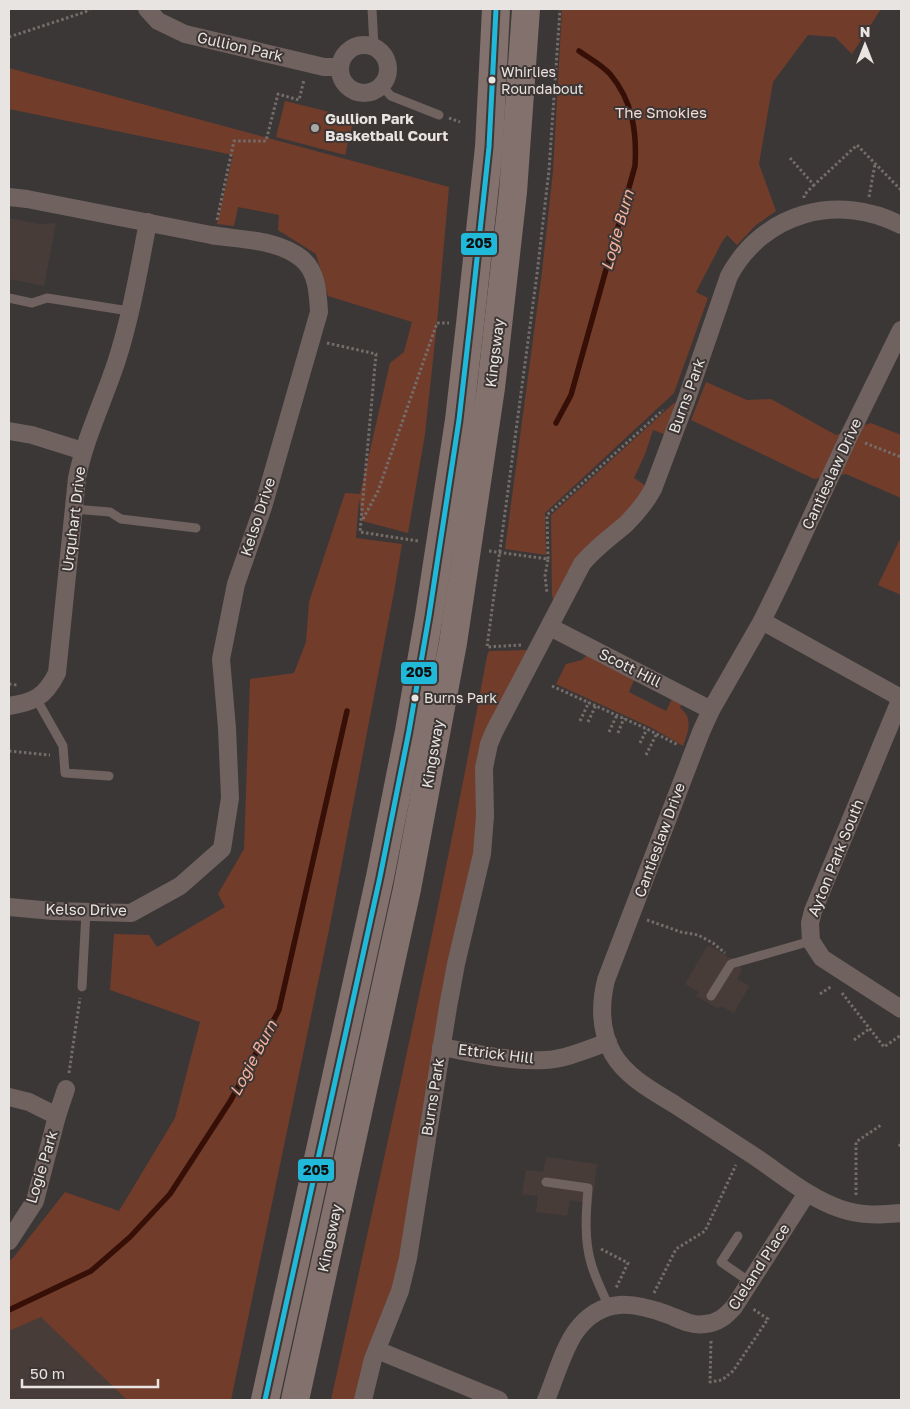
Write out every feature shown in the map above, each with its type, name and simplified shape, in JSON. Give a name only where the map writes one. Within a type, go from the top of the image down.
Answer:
[{"type":"highway","name":"Kingsway","points":[[265,1400],[396,797],[429,616],[459,420],[470,324],[489,147],[496,9]]},
{"type":"highway","name":"Kingsway","points":[[295,1400],[407,889],[453,643],[491,388],[513,192],[526,9]]},
{"type":"street","name":"Gullion Park","points":[[147,9],[158,21],[185,34],[309,64],[324,67],[340,67]]},
{"type":"street","points":[[366,45],[374,46],[386,57],[389,64],[389,72],[382,86],[369,93],[354,92],[343,82],[340,67],[346,53],[352,48],[366,45]]},
{"type":"street","name":"Kelso Drive","points":[[9,197],[268,244],[290,251],[304,260],[315,279],[319,312],[263,507],[236,584],[221,659],[227,728],[230,798],[222,849],[180,886],[131,913],[9,907]]},
{"type":"street","name":"Burns Park","points":[[363,1400],[377,1350],[400,1291],[406,1268],[456,964],[482,854],[485,816],[484,768],[487,750],[502,713],[582,564],[593,551],[631,518],[653,489],[686,401],[729,276],[747,249],[764,234],[797,216],[828,209],[843,208],[861,211],[888,218],[901,224]]},
{"type":"street","name":"Urquhart Drive","points":[[36,700],[51,684],[56,673],[72,509],[82,451],[116,362],[137,282],[148,222]]},
{"type":"street","name":"Cantieslaw Drive","points":[[901,330],[762,621],[711,710],[692,753],[642,890],[606,980],[602,1017],[608,1042],[618,1061],[635,1078],[807,1193],[834,1207],[856,1214],[901,1213]]},
{"type":"street","points":[[9,431],[32,435],[82,451]]},
{"type":"street","name":"Ayton Park South","points":[[762,621],[901,698],[813,911],[810,923],[811,941]]},
{"type":"street","name":"Scott Hill","points":[[550,626],[711,710]]},
{"type":"street","points":[[9,706],[36,700]]},
{"type":"street","points":[[811,941],[822,958],[901,1009]]},
{"type":"street","name":"Ettrick Hill","points":[[441,1047],[510,1058],[546,1060],[562,1058],[608,1042]]},
{"type":"street","name":"Logie Park","points":[[9,1241],[35,1200],[66,1089]]},
{"type":"street","name":"Logie Park","points":[[9,1097],[29,1102],[57,1116]]},
{"type":"street","name":"Cleland Place","points":[[712,1323],[728,1315],[807,1193]]},
{"type":"street","points":[[546,1400],[575,1332],[590,1317],[609,1307],[632,1304],[647,1307],[687,1322],[697,1324],[712,1323]]},
{"type":"street","points":[[377,1350],[498,1400]]},
{"type":"lane","points":[[372,9],[374,46]]},
{"type":"lane","points":[[382,86],[391,96],[439,115]]},
{"type":"lane","points":[[9,298],[32,303],[47,298],[129,312]]},
{"type":"lane","points":[[72,509],[110,512],[121,519],[196,528]]},
{"type":"lane","points":[[36,700],[63,746],[65,773],[109,776]]},
{"type":"lane","points":[[82,987],[86,912]]},
{"type":"lane","points":[[711,996],[731,964],[811,941]]},
{"type":"lane","points":[[546,1182],[588,1188],[586,1210],[587,1242],[591,1264],[609,1307]]},
{"type":"lane","points":[[738,1236],[722,1262],[750,1282]]},
{"type":"path","points":[[9,38],[90,9]]},
{"type":"path","points":[[539,645],[487,646],[550,170],[560,9]]},
{"type":"path","points":[[214,235],[234,142],[266,141],[278,94],[299,100],[309,64]]},
{"type":"path","points":[[803,203],[804,195],[857,145],[901,190]]},
{"type":"path","points":[[790,158],[814,185]]},
{"type":"path","points":[[869,201],[875,163]]},
{"type":"path","points":[[362,522],[378,491],[437,323],[470,324]]},
{"type":"path","points":[[312,339],[376,354],[360,532]]},
{"type":"path","points":[[548,560],[548,514],[676,398],[686,401]]},
{"type":"path","points":[[850,436],[875,448],[901,457]]},
{"type":"path","points":[[552,686],[657,733],[684,748]]},
{"type":"path","points":[[580,721],[589,702]]},
{"type":"path","points":[[588,722],[596,706]]},
{"type":"path","points":[[609,732],[617,716]]},
{"type":"path","points":[[618,733],[624,718]]},
{"type":"path","points":[[640,743],[646,728]]},
{"type":"path","points":[[646,755],[657,733]]},
{"type":"path","points":[[9,751],[64,756]]},
{"type":"path","points":[[645,918],[681,932],[698,935],[706,939],[724,953],[733,957],[731,964]]},
{"type":"path","points":[[820,994],[835,984],[842,970]]},
{"type":"path","points":[[66,1089],[82,987]]},
{"type":"path","points":[[841,992],[884,1047],[901,1035]]},
{"type":"path","points":[[854,1040],[869,1029]]},
{"type":"path","points":[[856,1214],[856,1142],[881,1125]]},
{"type":"path","points":[[647,1307],[676,1249],[705,1231],[745,1150]]},
{"type":"path","points":[[587,1242],[628,1263],[609,1307]]},
{"type":"path","points":[[712,1323],[710,1382],[722,1380],[733,1371],[768,1319],[739,1299]]},
{"type":"shaded area","points":[[9,218],[39,224],[56,223],[44,286],[9,279]]},
{"type":"shaded area","points":[[708,945],[730,958],[738,958],[742,970],[737,979],[749,986],[734,1013],[721,1006],[718,1009],[696,996],[699,992],[685,984]]},
{"type":"shaded area","points":[[546,1157],[597,1164],[592,1204],[570,1200],[567,1216],[536,1212],[538,1196],[522,1194],[526,1170],[543,1172]]},
{"type":"shaded area","points":[[41,1316],[127,1400],[9,1400],[9,1331]]},
{"type":"green space","name":"The Smokies","points":[[562,9],[881,9],[852,54],[835,37],[808,35],[773,82],[759,164],[776,211],[756,225],[737,245],[727,235],[722,242],[696,292],[708,298],[674,393],[545,513],[546,555],[505,549],[542,272],[553,171]]},
{"type":"green space","points":[[9,68],[449,187],[425,434],[408,533],[362,521],[359,499],[356,538],[402,544],[330,925],[231,1400],[127,1400],[41,1317],[9,1331],[9,1261],[65,1192],[119,1211],[175,1118],[200,1022],[110,990],[114,934],[149,935],[157,947],[225,907],[218,894],[244,849],[250,679],[294,673],[306,642],[309,602],[345,493],[360,494],[390,363],[404,352],[412,322],[328,296],[316,254],[278,230],[279,215],[238,207],[234,226],[217,224],[233,155],[9,109]]},
{"type":"green space","name":"Gullion Park Basketball Court","points":[[285,101],[354,118],[345,155],[276,137]]},
{"type":"green space","points":[[706,382],[747,400],[771,399],[836,435],[871,423],[901,435],[901,498],[846,474],[814,479],[691,420]]},
{"type":"green space","points":[[674,403],[678,404],[666,435],[653,430],[634,478],[646,486],[641,497],[554,601],[552,596],[551,515]]},
{"type":"green space","points":[[901,537],[901,595],[878,585]]},
{"type":"green space","points":[[529,650],[481,742],[478,755],[476,842],[399,1270],[356,1400],[331,1400],[432,936],[487,656],[489,651]]},
{"type":"green space","points":[[588,654],[635,678],[629,692],[666,711],[673,697],[682,702],[680,708],[687,716],[689,726],[683,746],[652,728],[556,684],[566,664],[582,660]]},
{"type":"waterway","name":"Logie Burn","points":[[556,423],[571,395],[635,166],[634,130],[629,106],[624,95],[607,71],[579,51]]},
{"type":"waterway","name":"Logie Burn","points":[[9,1310],[91,1271],[130,1237],[170,1194],[231,1100],[279,1010],[347,711]]},
{"type":"transit line","name":"205","points":[[265,1400],[380,877],[409,731],[429,616],[459,420],[470,324],[489,147],[496,9]]},
{"type":"place","name":"Whirlies Roundabout","points":[[492,80]]},
{"type":"place","name":"Gullion Park Basketball Court","points":[[315,128]]},
{"type":"place","name":"Burns Park","points":[[415,698]]}]
